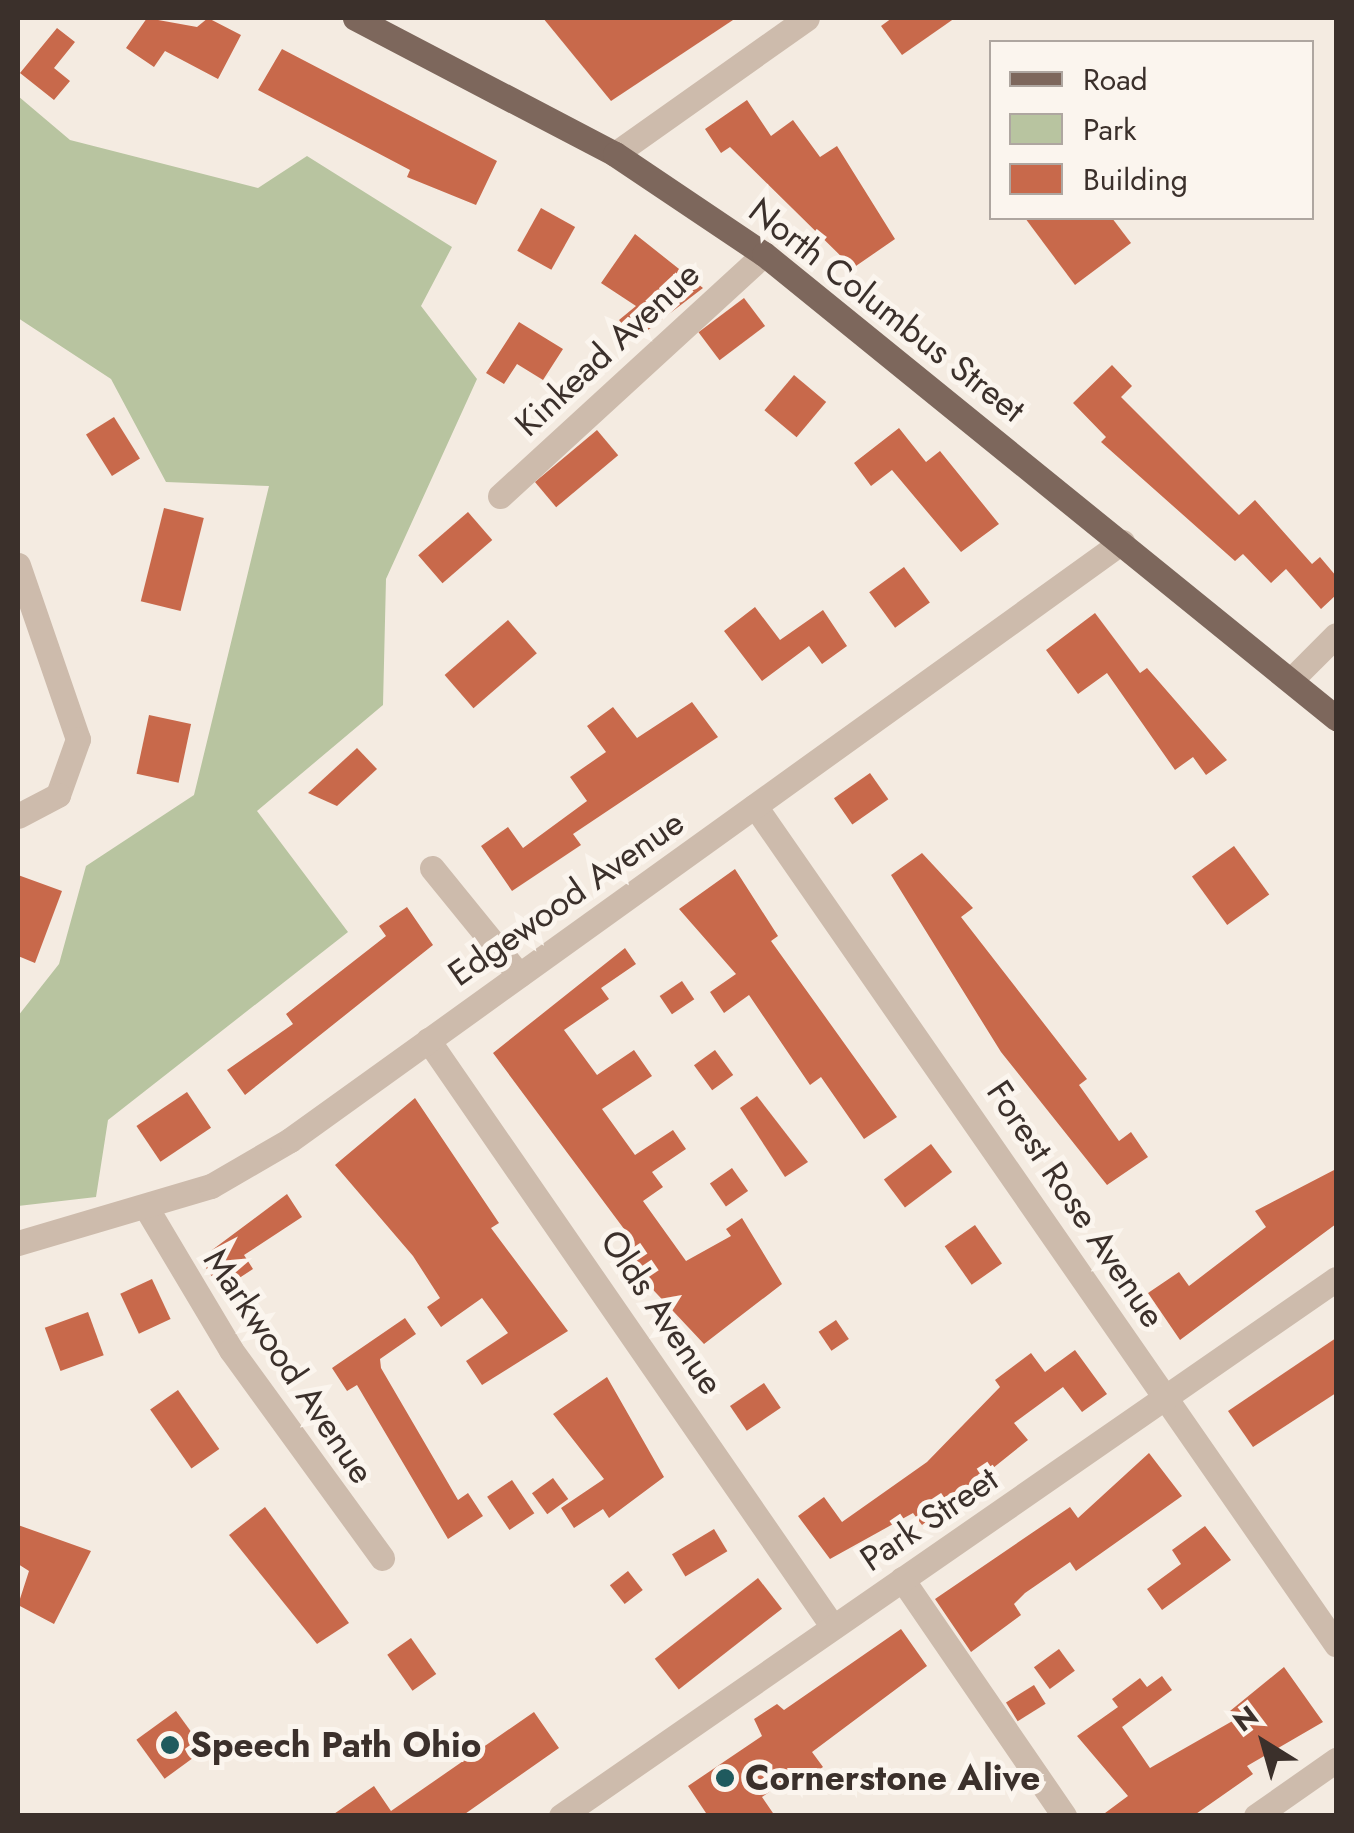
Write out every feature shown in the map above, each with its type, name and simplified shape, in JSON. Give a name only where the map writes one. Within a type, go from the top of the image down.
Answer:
[{"type":"main road","name":"North Columbus Street","points":[[354,18],[615,154],[764,254],[1292,678],[1336,718]]},
{"type":"street","points":[[615,154],[807,18]]},
{"type":"street","name":"Kinkead Avenue","points":[[500,496],[764,254]]},
{"type":"street","name":"Edgewood Avenue","points":[[18,1244],[147,1209],[258,1160],[1122,542]]},
{"type":"street","points":[[18,566],[78,739],[58,795],[18,816]]},
{"type":"street","points":[[1292,678],[1336,635]]},
{"type":"street","name":"Forest Rose Avenue","points":[[755,806],[1336,1644]]},
{"type":"street","points":[[432,868],[519,975]]},
{"type":"street","name":"Olds Avenue","points":[[428,1040],[833,1627]]},
{"type":"street","name":"Markwood Avenue","points":[[147,1209],[231,1350],[382,1558]]},
{"type":"street","name":"Park Street","points":[[561,1816],[1336,1280]]},
{"type":"street","points":[[902,1580],[1064,1816]]},
{"type":"street","points":[[1256,1816],[1336,1760]]},
{"type":"green space","points":[[18,96],[70,140],[258,188],[307,156],[452,247],[421,306],[477,379],[386,579],[383,705],[257,811],[348,932],[108,1120],[96,1197],[18,1206],[18,1016],[59,964],[86,866],[194,795],[269,486],[166,482],[111,379],[18,318]]},
{"type":"building","points":[[147,18],[197,27],[208,18],[241,35],[218,79],[165,51],[154,67],[126,48]]},
{"type":"building","points":[[543,18],[736,18],[611,101]]},
{"type":"building","points":[[892,18],[955,18],[902,55],[881,26]]},
{"type":"building","points":[[57,28],[75,42],[54,68],[70,81],[54,100],[20,73]]},
{"type":"building","points":[[282,49],[497,161],[476,205],[407,177],[410,170],[258,90]]},
{"type":"building","points":[[747,100],[771,136],[793,120],[820,157],[837,146],[895,239],[853,268],[730,147],[721,153],[705,129]]},
{"type":"building","points":[[541,208],[575,227],[551,270],[517,251]]},
{"type":"building","points":[[1026,220],[1114,220],[1131,243],[1075,285]]},
{"type":"building","points":[[635,234],[703,288],[635,340],[619,320],[636,306],[601,283]]},
{"type":"building","points":[[744,298],[765,326],[720,360],[698,332]]},
{"type":"building","points":[[519,322],[563,349],[543,380],[517,364],[504,384],[486,373]]},
{"type":"building","points":[[1112,365],[1132,386],[1121,397],[1239,515],[1255,500],[1312,564],[1320,557],[1336,576],[1336,595],[1321,609],[1286,569],[1271,583],[1243,554],[1235,561],[1101,442],[1106,437],[1073,403]]},
{"type":"building","points":[[794,375],[826,402],[797,437],[764,410]]},
{"type":"building","points":[[114,417],[140,459],[112,476],[86,434]]},
{"type":"building","points":[[899,428],[926,462],[940,451],[999,524],[961,552],[892,470],[871,486],[854,463]]},
{"type":"building","points":[[597,430],[618,455],[556,507],[535,482]]},
{"type":"building","points":[[164,508],[204,518],[181,611],[141,601]]},
{"type":"building","points":[[468,512],[492,540],[442,583],[418,555]]},
{"type":"building","points":[[904,567],[930,603],[895,628],[869,592]]},
{"type":"building","points":[[755,607],[780,640],[823,610],[847,646],[822,664],[809,646],[762,681],[724,631]]},
{"type":"building","points":[[1095,613],[1140,673],[1147,668],[1227,760],[1206,775],[1193,757],[1175,770],[1107,673],[1078,694],[1046,650]]},
{"type":"building","points":[[508,620],[537,653],[473,708],[445,675]]},
{"type":"building","points":[[692,702],[718,737],[573,834],[581,845],[512,891],[481,846],[508,827],[523,848],[587,801],[570,777],[606,752],[587,726],[613,707],[637,738]]},
{"type":"building","points":[[149,715],[191,724],[179,783],[137,774]]},
{"type":"building","points":[[357,748],[377,769],[337,806],[308,793]]},
{"type":"building","points":[[870,773],[888,799],[852,824],[834,798]]},
{"type":"building","points":[[1234,846],[1269,895],[1227,925],[1192,877]]},
{"type":"building","points":[[922,853],[973,908],[961,917],[1087,1079],[1079,1085],[1119,1141],[1131,1132],[1148,1157],[1107,1185],[1001,1052],[891,875]]},
{"type":"building","points":[[735,869],[778,936],[771,941],[897,1117],[864,1139],[821,1077],[810,1085],[749,995],[724,1013],[710,992],[736,974],[679,909]]},
{"type":"building","points":[[18,875],[62,891],[35,963],[18,956]]},
{"type":"building","points":[[407,907],[433,945],[245,1095],[227,1070],[293,1024],[286,1014],[386,936],[379,926]]},
{"type":"building","points":[[625,948],[636,964],[601,988],[609,999],[564,1030],[597,1075],[634,1050],[652,1076],[602,1109],[635,1155],[673,1130],[686,1149],[652,1172],[663,1187],[643,1201],[686,1261],[731,1236],[726,1229],[742,1218],[782,1284],[704,1344],[642,1278],[622,1249],[633,1241],[493,1053]]},
{"type":"building","points":[[682,981],[694,999],[672,1014],[660,996]]},
{"type":"building","points":[[715,1050],[733,1075],[712,1090],[694,1065]]},
{"type":"building","points":[[187,1092],[211,1128],[160,1162],[136,1126]]},
{"type":"building","points":[[757,1096],[808,1162],[785,1177],[740,1108]]},
{"type":"building","points":[[415,1098],[499,1223],[491,1228],[568,1331],[482,1385],[466,1361],[508,1333],[482,1298],[441,1327],[427,1307],[440,1298],[413,1256],[335,1165]]},
{"type":"building","points":[[931,1144],[952,1172],[905,1207],[884,1180]]},
{"type":"building","points":[[732,1168],[748,1191],[726,1206],[710,1183]]},
{"type":"building","points":[[1336,1169],[1336,1224],[1180,1340],[1148,1293],[1179,1272],[1189,1286],[1266,1227],[1255,1211]]},
{"type":"building","points":[[287,1194],[302,1217],[244,1255],[253,1269],[221,1290],[200,1259]]},
{"type":"building","points":[[975,1225],[1002,1264],[972,1285],[945,1246]]},
{"type":"building","points":[[152,1279],[171,1319],[139,1334],[120,1294]]},
{"type":"building","points":[[88,1312],[104,1355],[61,1371],[45,1328]]},
{"type":"building","points":[[405,1318],[416,1334],[380,1359],[381,1368],[458,1500],[468,1493],[483,1516],[448,1539],[357,1385],[347,1391],[332,1368]]},
{"type":"building","points":[[836,1320],[849,1339],[831,1351],[819,1332]]},
{"type":"building","points":[[1336,1338],[1336,1393],[1253,1447],[1228,1411]]},
{"type":"building","points":[[1075,1350],[1107,1394],[1082,1412],[1063,1387],[1014,1423],[1028,1440],[922,1525],[913,1513],[830,1559],[798,1516],[824,1497],[842,1522],[927,1462],[1000,1387],[995,1380],[1031,1353],[1045,1372]]},
{"type":"building","points":[[607,1377],[664,1477],[609,1518],[603,1509],[574,1528],[561,1508],[604,1479],[553,1414]]},
{"type":"building","points":[[764,1383],[781,1408],[747,1431],[730,1406]]},
{"type":"building","points":[[178,1390],[219,1449],[191,1468],[150,1410]]},
{"type":"building","points":[[1149,1453],[1182,1496],[1076,1571],[1070,1562],[1025,1593],[1014,1604],[1021,1615],[971,1652],[935,1599],[1070,1507],[1078,1518]]},
{"type":"building","points":[[553,1478],[568,1499],[547,1514],[532,1493]]},
{"type":"building","points":[[512,1480],[534,1513],[509,1530],[487,1497]]},
{"type":"building","points":[[265,1507],[349,1623],[317,1644],[229,1535]]},
{"type":"building","points":[[18,1525],[91,1551],[54,1624],[18,1605],[29,1571],[18,1564]]},
{"type":"building","points":[[1205,1526],[1231,1560],[1162,1610],[1147,1589],[1181,1564],[1172,1550]]},
{"type":"building","points":[[714,1529],[727,1551],[685,1577],[672,1554]]},
{"type":"building","points":[[628,1571],[643,1590],[625,1604],[610,1585]]},
{"type":"building","points":[[758,1578],[782,1609],[679,1689],[655,1659]]},
{"type":"building","points":[[901,1629],[927,1666],[812,1752],[823,1767],[807,1778],[801,1770],[762,1797],[775,1816],[708,1816],[688,1786],[762,1736],[754,1719],[777,1704],[784,1710]]},
{"type":"building","points":[[411,1638],[436,1674],[412,1691],[387,1655]]},
{"type":"building","points":[[1059,1649],[1075,1671],[1050,1689],[1034,1667]]},
{"type":"building","points":[[1284,1667],[1323,1722],[1247,1766],[1253,1774],[1193,1816],[1101,1816],[1128,1796],[1077,1736],[1118,1707],[1112,1699],[1140,1678],[1147,1687],[1162,1676],[1172,1690],[1122,1727],[1150,1768],[1236,1719],[1230,1711]]},
{"type":"building","points":[[1034,1685],[1046,1704],[1018,1721],[1006,1702]]},
{"type":"building","name":"Speech Path Ohio","points":[[176,1711],[204,1750],[165,1779],[136,1740]]},
{"type":"building","points":[[534,1712],[559,1748],[462,1816],[331,1816],[374,1786],[391,1811]]},
{"type":"place","name":"Speech Path Ohio","points":[[170,1745]]},
{"type":"place","name":"Cornerstone Alive","points":[[725,1778]]}]
